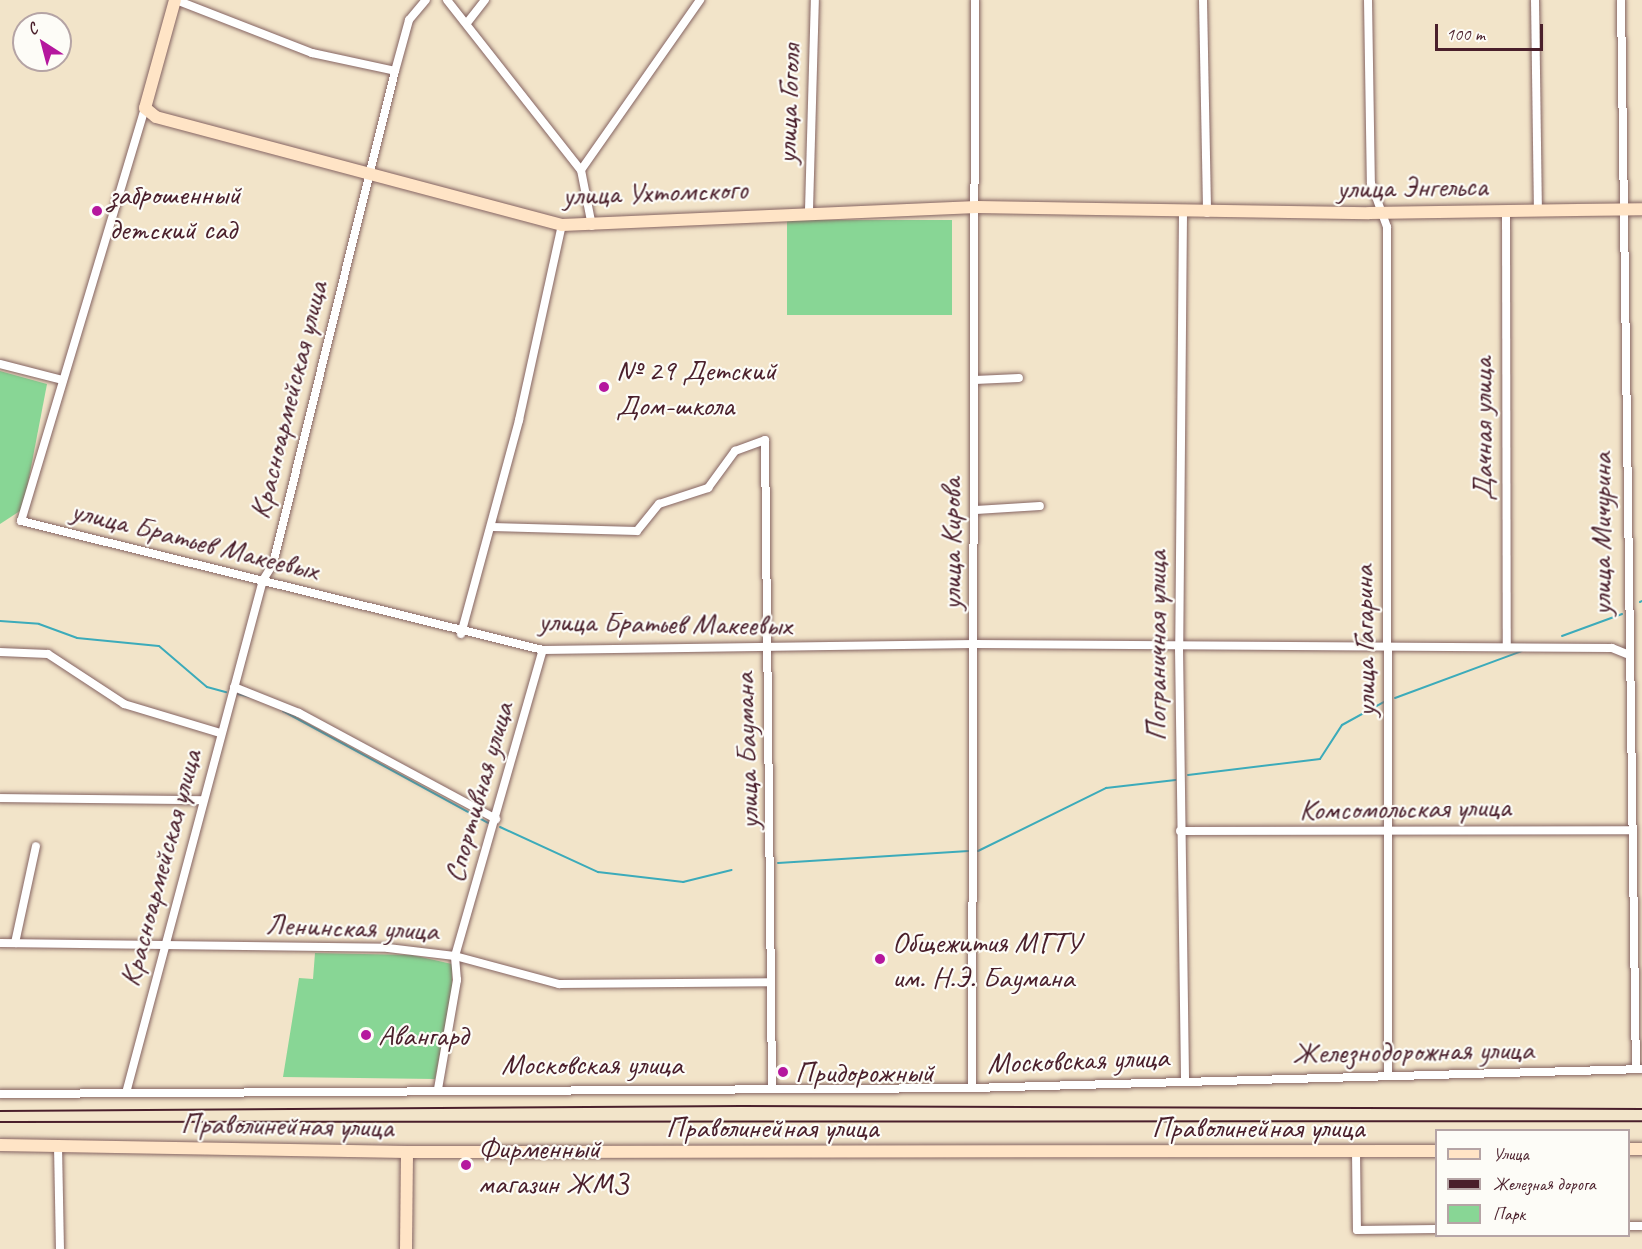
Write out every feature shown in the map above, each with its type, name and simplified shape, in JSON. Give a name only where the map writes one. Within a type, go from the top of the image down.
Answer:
[{"type":"main road","points":[[145,108],[176,0]]},
{"type":"main road","name":"улица Ухтомского","points":[[145,108],[170,124],[562,225],[592,226],[809,210],[977,207],[1183,213]]},
{"type":"main road","name":"улица Энгельса","points":[[1183,213],[1642,208]]},
{"type":"main road","name":"Праволинейная улица","points":[[0,1145],[407,1152],[1435,1151]]},
{"type":"main road","points":[[406,1249],[407,1152]]},
{"type":"street","points":[[176,0],[312,53],[395,71]]},
{"type":"street","name":"Красноармейская улица","points":[[126,1093],[220,732],[263,580],[273,564],[395,71],[410,20],[426,0]]},
{"type":"street","points":[[447,0],[580,170],[592,226]]},
{"type":"street","points":[[466,23],[485,0]]},
{"type":"street","points":[[580,170],[700,0]]},
{"type":"street","name":"улица Гоголя","points":[[809,210],[815,0]]},
{"type":"street","name":"улица Кирова","points":[[972,1088],[977,207],[975,0]]},
{"type":"street","points":[[1203,0],[1207,213]]},
{"type":"street","name":"улица Гагарина","points":[[1368,0],[1371,183],[1378,212],[1388,227],[1387,646],[1391,832],[1388,1075]]},
{"type":"street","points":[[1535,0],[1538,210]]},
{"type":"street","name":"улица Мичурина","points":[[1621,0],[1625,209],[1627,654],[1639,1069]]},
{"type":"street","points":[[0,364],[63,380],[145,108]]},
{"type":"street","name":"Дачная улица","points":[[1506,211],[1507,647]]},
{"type":"street","name":"Пограничная улица","points":[[1183,213],[1179,647],[1185,1080]]},
{"type":"street","points":[[461,634],[492,527],[562,225]]},
{"type":"street","points":[[975,380],[1019,378]]},
{"type":"street","name":"улица Братьев Макеевых","points":[[63,380],[21,521],[263,580],[461,634],[543,650],[767,649],[974,644],[1612,648],[1627,654]]},
{"type":"street","name":"улица Баумана","points":[[492,527],[636,531],[659,504],[708,488],[735,451],[765,440],[773,906],[772,1086]]},
{"type":"street","points":[[976,510],[1040,506]]},
{"type":"street","name":"Спортивная улица","points":[[438,1089],[457,980],[455,956],[543,650]]},
{"type":"street","points":[[0,652],[48,654],[124,704],[220,732]]},
{"type":"street","points":[[234,687],[299,713],[496,819]]},
{"type":"street","points":[[0,798],[202,800]]},
{"type":"street","name":"Комсомольская улица","points":[[1180,831],[1631,830]]},
{"type":"street","points":[[15,943],[36,846]]},
{"type":"street","name":"Ленинская улица","points":[[0,943],[388,948],[455,956],[559,984],[771,982]]},
{"type":"street","name":"Железнодорожная улица","points":[[1185,1080],[1639,1069]]},
{"type":"street","name":"Московская улица","points":[[0,1094],[772,1086],[972,1088],[1185,1080]]},
{"type":"street","points":[[58,1146],[60,1249]]},
{"type":"street","points":[[1356,1152],[1357,1230],[1435,1229]]},
{"type":"green space","points":[[787,220],[952,220],[952,315],[787,315]]},
{"type":"green space","points":[[0,371],[47,384],[23,509],[0,524]]},
{"type":"green space","name":"Авангард","points":[[315,953],[412,955],[452,964],[452,994],[435,1079],[283,1077],[299,978],[313,979]]},
{"type":"waterway","points":[[1562,636],[1622,614]]},
{"type":"waterway","points":[[0,621],[39,624],[77,638],[159,646],[207,687],[226,692]]},
{"type":"waterway","points":[[1395,698],[1522,651]]},
{"type":"waterway","points":[[238,694],[250,697]]},
{"type":"waterway","points":[[1188,775],[1320,759],[1342,725],[1384,702]]},
{"type":"waterway","points":[[283,711],[488,823]]},
{"type":"waterway","points":[[978,851],[1106,788],[1176,780]]},
{"type":"waterway","points":[[500,827],[598,872],[683,882],[732,870]]},
{"type":"waterway","points":[[778,863],[969,851]]},
{"type":"railway","points":[[0,1111],[741,1106],[1642,1109]]},
{"type":"railway","points":[[0,1122],[1642,1121]]},
{"type":"place","name":"заброшенный детский сад","points":[[97,211]]},
{"type":"place","name":"№ 29 Детский Дом-школа","points":[[604,387]]},
{"type":"place","name":"Общежития МГТУ им. Н.Э. Баумана","points":[[880,959]]},
{"type":"place","name":"Авангард","points":[[366,1035]]},
{"type":"place","name":"Придорожный","points":[[783,1072]]},
{"type":"place","name":"Фирменный магазин ЖМЗ","points":[[466,1165]]}]
